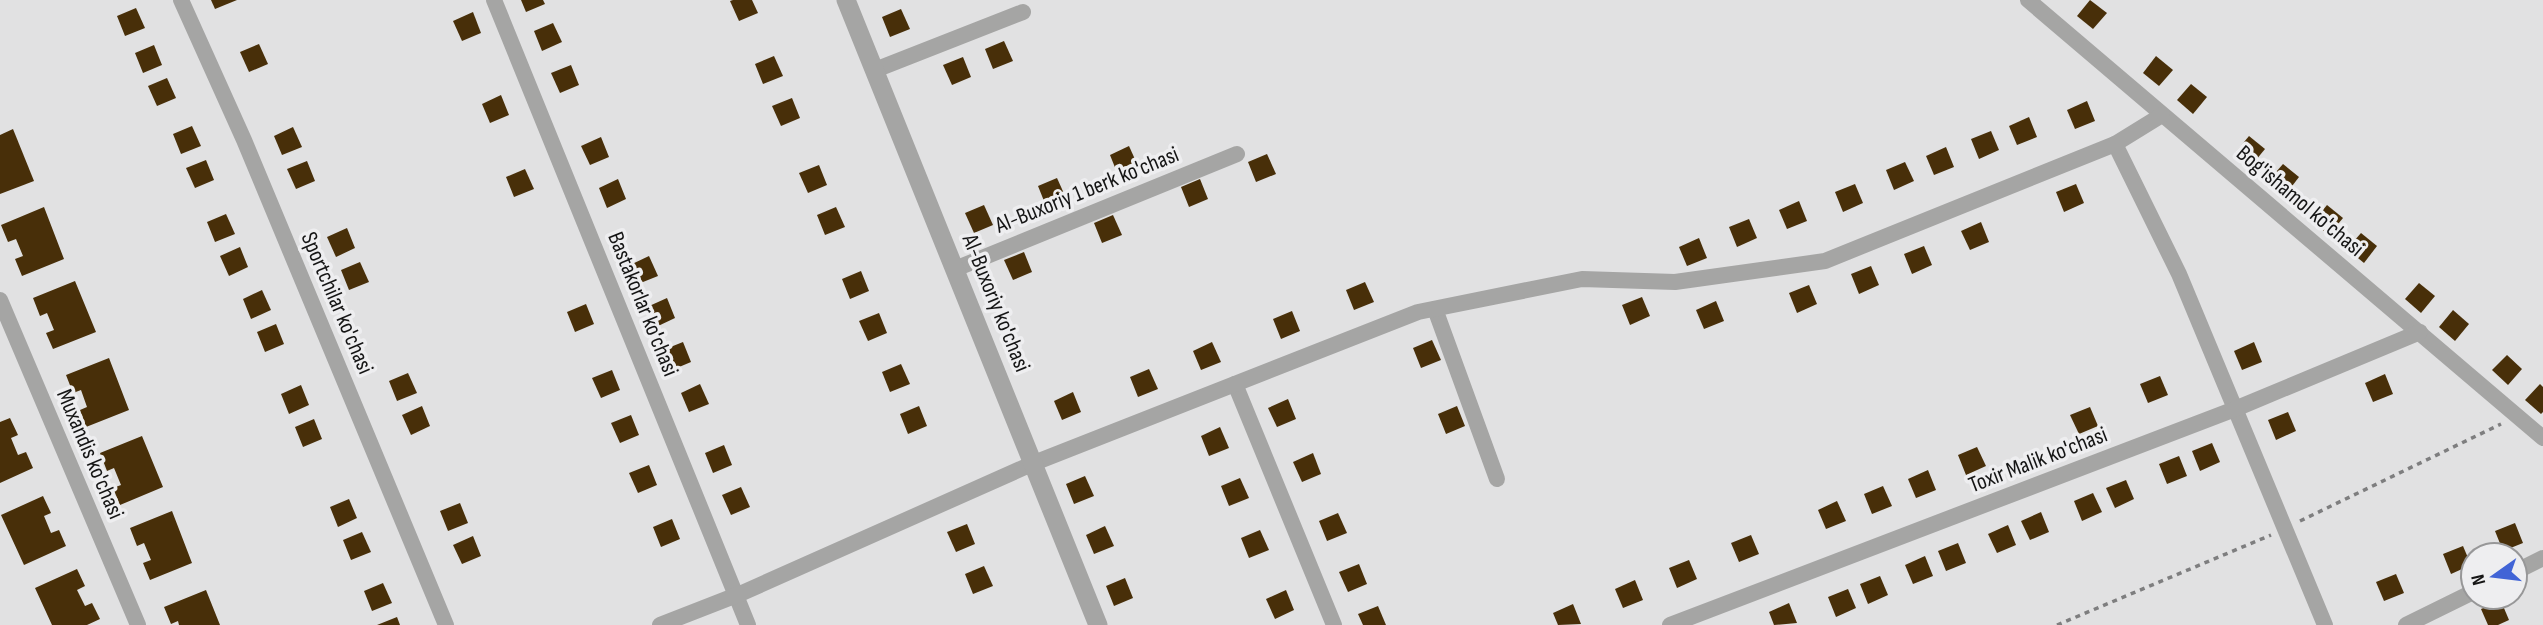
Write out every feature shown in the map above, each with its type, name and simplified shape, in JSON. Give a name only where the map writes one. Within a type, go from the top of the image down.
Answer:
[{"type":"street","name":"Sportchilar ko'chasi","points":[[181,0],[250,153],[446,625]]},
{"type":"street","name":"Bastakorlar ko'chasi","points":[[494,0],[748,625]]},
{"type":"street","name":"Al-Buxoriy ko'chasi","points":[[846,0],[1098,625]]},
{"type":"street","name":"Bog'ishamol ko'chasi","points":[[2028,0],[2543,438]]},
{"type":"street","points":[[875,71],[1023,12]]},
{"type":"street","points":[[660,625],[735,596],[1034,463],[1418,312],[1582,279],[1675,282],[1825,261],[2115,144],[2162,115]]},
{"type":"street","points":[[2115,144],[2179,274],[2325,625]]},
{"type":"street","name":"Al-Buxoriy 1 berk ko'chasi","points":[[955,269],[1237,154]]},
{"type":"street","name":"Muxandis ko'chasi","points":[[0,300],[138,625]]},
{"type":"street","points":[[1435,309],[1497,479]]},
{"type":"street","name":"Toxir Malik ko'chasi","points":[[1670,625],[2235,409],[2420,332]]},
{"type":"street","points":[[1235,384],[1334,625]]},
{"type":"street","points":[[2406,625],[2459,599]]},
{"type":"building","points":[[211,0],[237,0],[215,9]]},
{"type":"building","points":[[521,0],[543,0],[545,4],[526,12]]},
{"type":"building","points":[[752,0],[758,13],[739,21],[730,1]]},
{"type":"building","points":[[2090,0],[2107,13],[2093,29],[2077,16]]},
{"type":"building","points":[[136,8],[145,28],[125,36],[117,16]]},
{"type":"building","points":[[901,9],[910,29],[890,37],[882,17]]},
{"type":"building","points":[[473,12],[481,33],[462,41],[453,21]]},
{"type":"building","points":[[553,23],[562,42],[542,51],[534,31]]},
{"type":"building","points":[[1004,41],[1013,61],[993,69],[985,49]]},
{"type":"building","points":[[259,44],[268,64],[249,72],[240,52]]},
{"type":"building","points":[[154,45],[162,65],[143,73],[135,53]]},
{"type":"building","points":[[774,56],[783,76],[763,84],[755,64]]},
{"type":"building","points":[[2156,56],[2173,70],[2159,86],[2143,73]]},
{"type":"building","points":[[963,57],[971,77],[952,85],[943,65]]},
{"type":"building","points":[[571,65],[579,85],[560,93],[551,73]]},
{"type":"building","points":[[167,78],[176,98],[157,106],[148,86]]},
{"type":"building","points":[[2191,84],[2207,97],[2193,114],[2177,100]]},
{"type":"building","points":[[501,95],[509,115],[490,123],[482,104]]},
{"type":"building","points":[[792,98],[800,118],[781,126],[772,106]]},
{"type":"building","points":[[2087,101],[2095,121],[2075,129],[2067,110]]},
{"type":"building","points":[[2029,117],[2037,137],[2017,145],[2009,126]]},
{"type":"building","points":[[192,126],[201,146],[181,154],[173,134]]},
{"type":"building","points":[[293,127],[302,147],[282,155],[274,136]]},
{"type":"building","points":[[13,129],[34,181],[0,194],[0,135]]},
{"type":"building","points":[[1991,131],[1999,150],[1979,159],[1971,139]]},
{"type":"building","points":[[2249,136],[2265,149],[2251,166],[2235,153]]},
{"type":"building","points":[[601,137],[609,157],[590,165],[581,146]]},
{"type":"building","points":[[1129,146],[1138,166],[1118,175],[1110,155]]},
{"type":"building","points":[[1946,147],[1954,167],[1934,175],[1926,156]]},
{"type":"building","points":[[1267,154],[1276,174],[1256,182],[1248,162]]},
{"type":"building","points":[[206,160],[214,180],[195,188],[186,168]]},
{"type":"building","points":[[307,161],[315,181],[296,189],[287,169]]},
{"type":"building","points":[[1905,162],[1914,181],[1894,190],[1886,170]]},
{"type":"building","points":[[2283,164],[2299,177],[2286,194],[2269,180]]},
{"type":"building","points":[[819,165],[827,185],[808,193],[799,173]]},
{"type":"building","points":[[525,169],[534,189],[514,197],[506,177]]},
{"type":"building","points":[[1057,178],[1066,198],[1046,206],[1038,186]]},
{"type":"building","points":[[618,179],[626,199],[607,208],[599,188]]},
{"type":"building","points":[[1200,179],[1208,199],[1189,207],[1181,187]]},
{"type":"building","points":[[1855,184],[1863,203],[1843,212],[1835,192]]},
{"type":"building","points":[[2076,184],[2084,203],[2064,212],[2056,192]]},
{"type":"building","points":[[1799,201],[1807,221],[1787,229],[1779,210]]},
{"type":"building","points":[[984,205],[993,225],[974,233],[965,213]]},
{"type":"building","points":[[2327,205],[2343,218],[2329,235],[2313,222]]},
{"type":"building","points":[[44,207],[64,259],[22,276],[15,259],[23,256],[16,239],[8,242],[1,225]]},
{"type":"building","points":[[836,207],[845,227],[825,235],[817,215]]},
{"type":"building","points":[[226,214],[235,234],[215,242],[207,222]]},
{"type":"building","points":[[1113,215],[1122,235],[1102,243],[1094,223]]},
{"type":"building","points":[[1749,219],[1757,238],[1737,247],[1729,227]]},
{"type":"building","points":[[1981,222],[1989,242],[1970,250],[1961,231]]},
{"type":"building","points":[[347,228],[355,248],[336,257],[327,237]]},
{"type":"building","points":[[2361,233],[2377,246],[2364,263],[2347,249]]},
{"type":"building","points":[[1699,238],[1707,258],[1687,266],[1679,247]]},
{"type":"building","points":[[1924,246],[1932,265],[1912,274],[1904,254]]},
{"type":"building","points":[[240,247],[248,267],[229,276],[220,256]]},
{"type":"building","points":[[1024,252],[1032,272],[1013,280],[1004,260]]},
{"type":"building","points":[[649,256],[658,276],[638,284],[630,265]]},
{"type":"building","points":[[360,262],[369,282],[349,290],[341,270]]},
{"type":"building","points":[[1871,266],[1879,285],[1859,294],[1851,274]]},
{"type":"building","points":[[861,271],[869,291],[850,299],[842,279]]},
{"type":"building","points":[[75,281],[96,332],[53,349],[46,333],[54,330],[47,313],[40,316],[33,298]]},
{"type":"building","points":[[1365,282],[1374,302],[1354,310],[1346,290]]},
{"type":"building","points":[[2419,283],[2435,296],[2421,313],[2405,299]]},
{"type":"building","points":[[1809,285],[1817,304],[1797,313],[1789,293]]},
{"type":"building","points":[[262,290],[271,310],[251,319],[243,299]]},
{"type":"building","points":[[1642,297],[1650,316],[1630,325],[1622,305]]},
{"type":"building","points":[[667,298],[675,318],[656,327],[647,307]]},
{"type":"building","points":[[1716,301],[1724,321],[1704,329],[1696,310]]},
{"type":"building","points":[[586,304],[594,324],[575,332],[567,312]]},
{"type":"building","points":[[2453,310],[2469,324],[2455,341],[2439,327]]},
{"type":"building","points":[[1292,311],[1300,331],[1281,339],[1273,319]]},
{"type":"building","points":[[879,313],[887,333],[868,341],[859,321]]},
{"type":"building","points":[[276,324],[284,344],[265,352],[257,332]]},
{"type":"building","points":[[1432,340],[1441,360],[1421,368],[1413,348]]},
{"type":"building","points":[[683,342],[691,362],[672,370],[663,350]]},
{"type":"building","points":[[1212,342],[1221,362],[1201,370],[1193,351]]},
{"type":"building","points":[[2254,342],[2262,362],[2242,370],[2234,351]]},
{"type":"building","points":[[2507,355],[2522,369],[2508,385],[2492,370]]},
{"type":"building","points":[[109,358],[129,410],[86,427],[80,410],[87,407],[81,390],[73,393],[66,375]]},
{"type":"building","points":[[901,364],[910,384],[890,392],[882,372]]},
{"type":"building","points":[[1149,369],[1158,389],[1138,397],[1130,377]]},
{"type":"building","points":[[612,370],[620,390],[601,398],[592,378]]},
{"type":"building","points":[[408,373],[417,393],[397,401],[389,381]]},
{"type":"building","points":[[2385,374],[2393,394],[2373,402],[2365,383]]},
{"type":"building","points":[[2160,376],[2168,395],[2148,403],[2140,384]]},
{"type":"building","points":[[700,384],[709,404],[689,412],[681,393]]},
{"type":"building","points":[[2540,384],[2543,387],[2541,414],[2525,400]]},
{"type":"building","points":[[301,385],[309,405],[289,414],[281,394]]},
{"type":"building","points":[[1073,392],[1081,412],[1062,420],[1054,401]]},
{"type":"building","points":[[1288,399],[1296,419],[1277,427],[1268,408]]},
{"type":"building","points":[[422,406],[430,426],[411,435],[402,415]]},
{"type":"building","points":[[919,406],[927,426],[908,434],[900,414]]},
{"type":"building","points":[[1457,406],[1465,426],[1446,434],[1438,414]]},
{"type":"building","points":[[2090,407],[2098,426],[2079,434],[2070,415]]},
{"type":"building","points":[[2288,412],[2296,431],[2276,440],[2268,420]]},
{"type":"building","points":[[631,415],[639,435],[620,443],[611,423]]},
{"type":"building","points":[[10,418],[18,435],[11,438],[18,455],[26,452],[33,468],[0,483],[0,422]]},
{"type":"building","points":[[314,419],[322,439],[303,447],[295,427]]},
{"type":"building","points":[[1220,427],[1229,448],[1209,456],[1201,436]]},
{"type":"building","points":[[142,436],[163,487],[120,505],[113,488],[121,485],[114,468],[107,471],[100,453]]},
{"type":"building","points":[[2212,443],[2220,462],[2200,471],[2192,451]]},
{"type":"building","points":[[724,445],[732,465],[713,473],[705,453]]},
{"type":"building","points":[[1977,447],[1986,466],[1966,475],[1958,455]]},
{"type":"building","points":[[1313,453],[1321,474],[1302,482],[1293,462]]},
{"type":"building","points":[[2179,456],[2187,476],[2167,484],[2159,464]]},
{"type":"building","points":[[649,465],[657,485],[638,493],[629,473]]},
{"type":"building","points":[[1928,470],[1936,490],[1916,498],[1908,479]]},
{"type":"building","points":[[1085,476],[1094,496],[1074,504],[1066,484]]},
{"type":"building","points":[[1240,478],[1249,498],[1229,506],[1221,486]]},
{"type":"building","points":[[2126,480],[2134,499],[2115,508],[2106,488]]},
{"type":"building","points":[[1883,486],[1892,506],[1872,514],[1864,494]]},
{"type":"building","points":[[741,487],[750,507],[731,515],[722,495]]},
{"type":"building","points":[[2093,493],[2102,512],[2082,521],[2074,501]]},
{"type":"building","points":[[43,496],[51,513],[44,516],[51,533],[59,530],[66,546],[24,565],[1,515]]},
{"type":"building","points":[[349,499],[357,518],[338,527],[330,507]]},
{"type":"building","points":[[1837,501],[1846,521],[1826,529],[1818,510]]},
{"type":"building","points":[[460,503],[468,523],[448,531],[440,511]]},
{"type":"building","points":[[172,511],[192,563],[150,580],[143,563],[151,560],[144,543],[137,546],[130,528]]},
{"type":"building","points":[[2041,512],[2049,532],[2030,540],[2021,521]]},
{"type":"building","points":[[1338,513],[1347,533],[1327,541],[1319,521]]},
{"type":"building","points":[[672,519],[680,539],[661,547],[653,527]]},
{"type":"building","points":[[2515,523],[2522,541],[2499,541],[2495,531]]},
{"type":"building","points":[[967,524],[975,544],[956,552],[947,532]]},
{"type":"building","points":[[2008,525],[2016,545],[1997,553],[1988,534]]},
{"type":"building","points":[[1105,526],[1114,546],[1094,554],[1086,535]]},
{"type":"building","points":[[1260,530],[1269,550],[1249,558],[1241,538]]},
{"type":"building","points":[[362,532],[371,552],[351,560],[343,540]]},
{"type":"building","points":[[1751,535],[1759,554],[1739,562],[1731,543]]},
{"type":"building","points":[[473,536],[481,556],[462,564],[453,545]]},
{"type":"building","points":[[1958,543],[1966,563],[1946,571],[1938,551]]},
{"type":"building","points":[[2459,548],[2459,570],[2451,574],[2443,554]]},
{"type":"building","points":[[1925,556],[1933,576],[1913,584],[1905,565]]},
{"type":"building","points":[[1689,560],[1697,579],[1677,588],[1669,568]]},
{"type":"building","points":[[1359,564],[1367,584],[1348,592],[1339,572]]},
{"type":"building","points":[[984,566],[993,586],[973,594],[965,574]]},
{"type":"building","points":[[77,569],[85,586],[77,590],[85,606],[92,603],[100,619],[87,625],[52,625],[35,588]]},
{"type":"building","points":[[2396,574],[2404,593],[2384,601],[2376,582]]},
{"type":"building","points":[[1880,576],[1888,595],[1868,604],[1860,584]]},
{"type":"building","points":[[1125,578],[1133,598],[1114,606],[1106,586]]},
{"type":"building","points":[[1635,580],[1643,600],[1623,608],[1615,589]]},
{"type":"building","points":[[383,583],[392,603],[372,611],[364,591]]},
{"type":"building","points":[[1848,589],[1856,608],[1836,617],[1828,597]]},
{"type":"building","points":[[206,590],[220,625],[179,625],[178,621],[171,624],[164,607]]},
{"type":"building","points":[[1286,590],[1294,610],[1275,619],[1266,599]]},
{"type":"building","points":[[1789,603],[1797,623],[1774,625],[1769,612]]},
{"type":"building","points":[[1573,604],[1581,624],[1558,625],[1553,613]]},
{"type":"building","points":[[1378,606],[1386,625],[1363,625],[1358,614]]},
{"type":"building","points":[[2482,611],[2505,611],[2509,620],[2498,625],[2488,625]]},
{"type":"building","points":[[397,617],[400,625],[377,625]]}]
